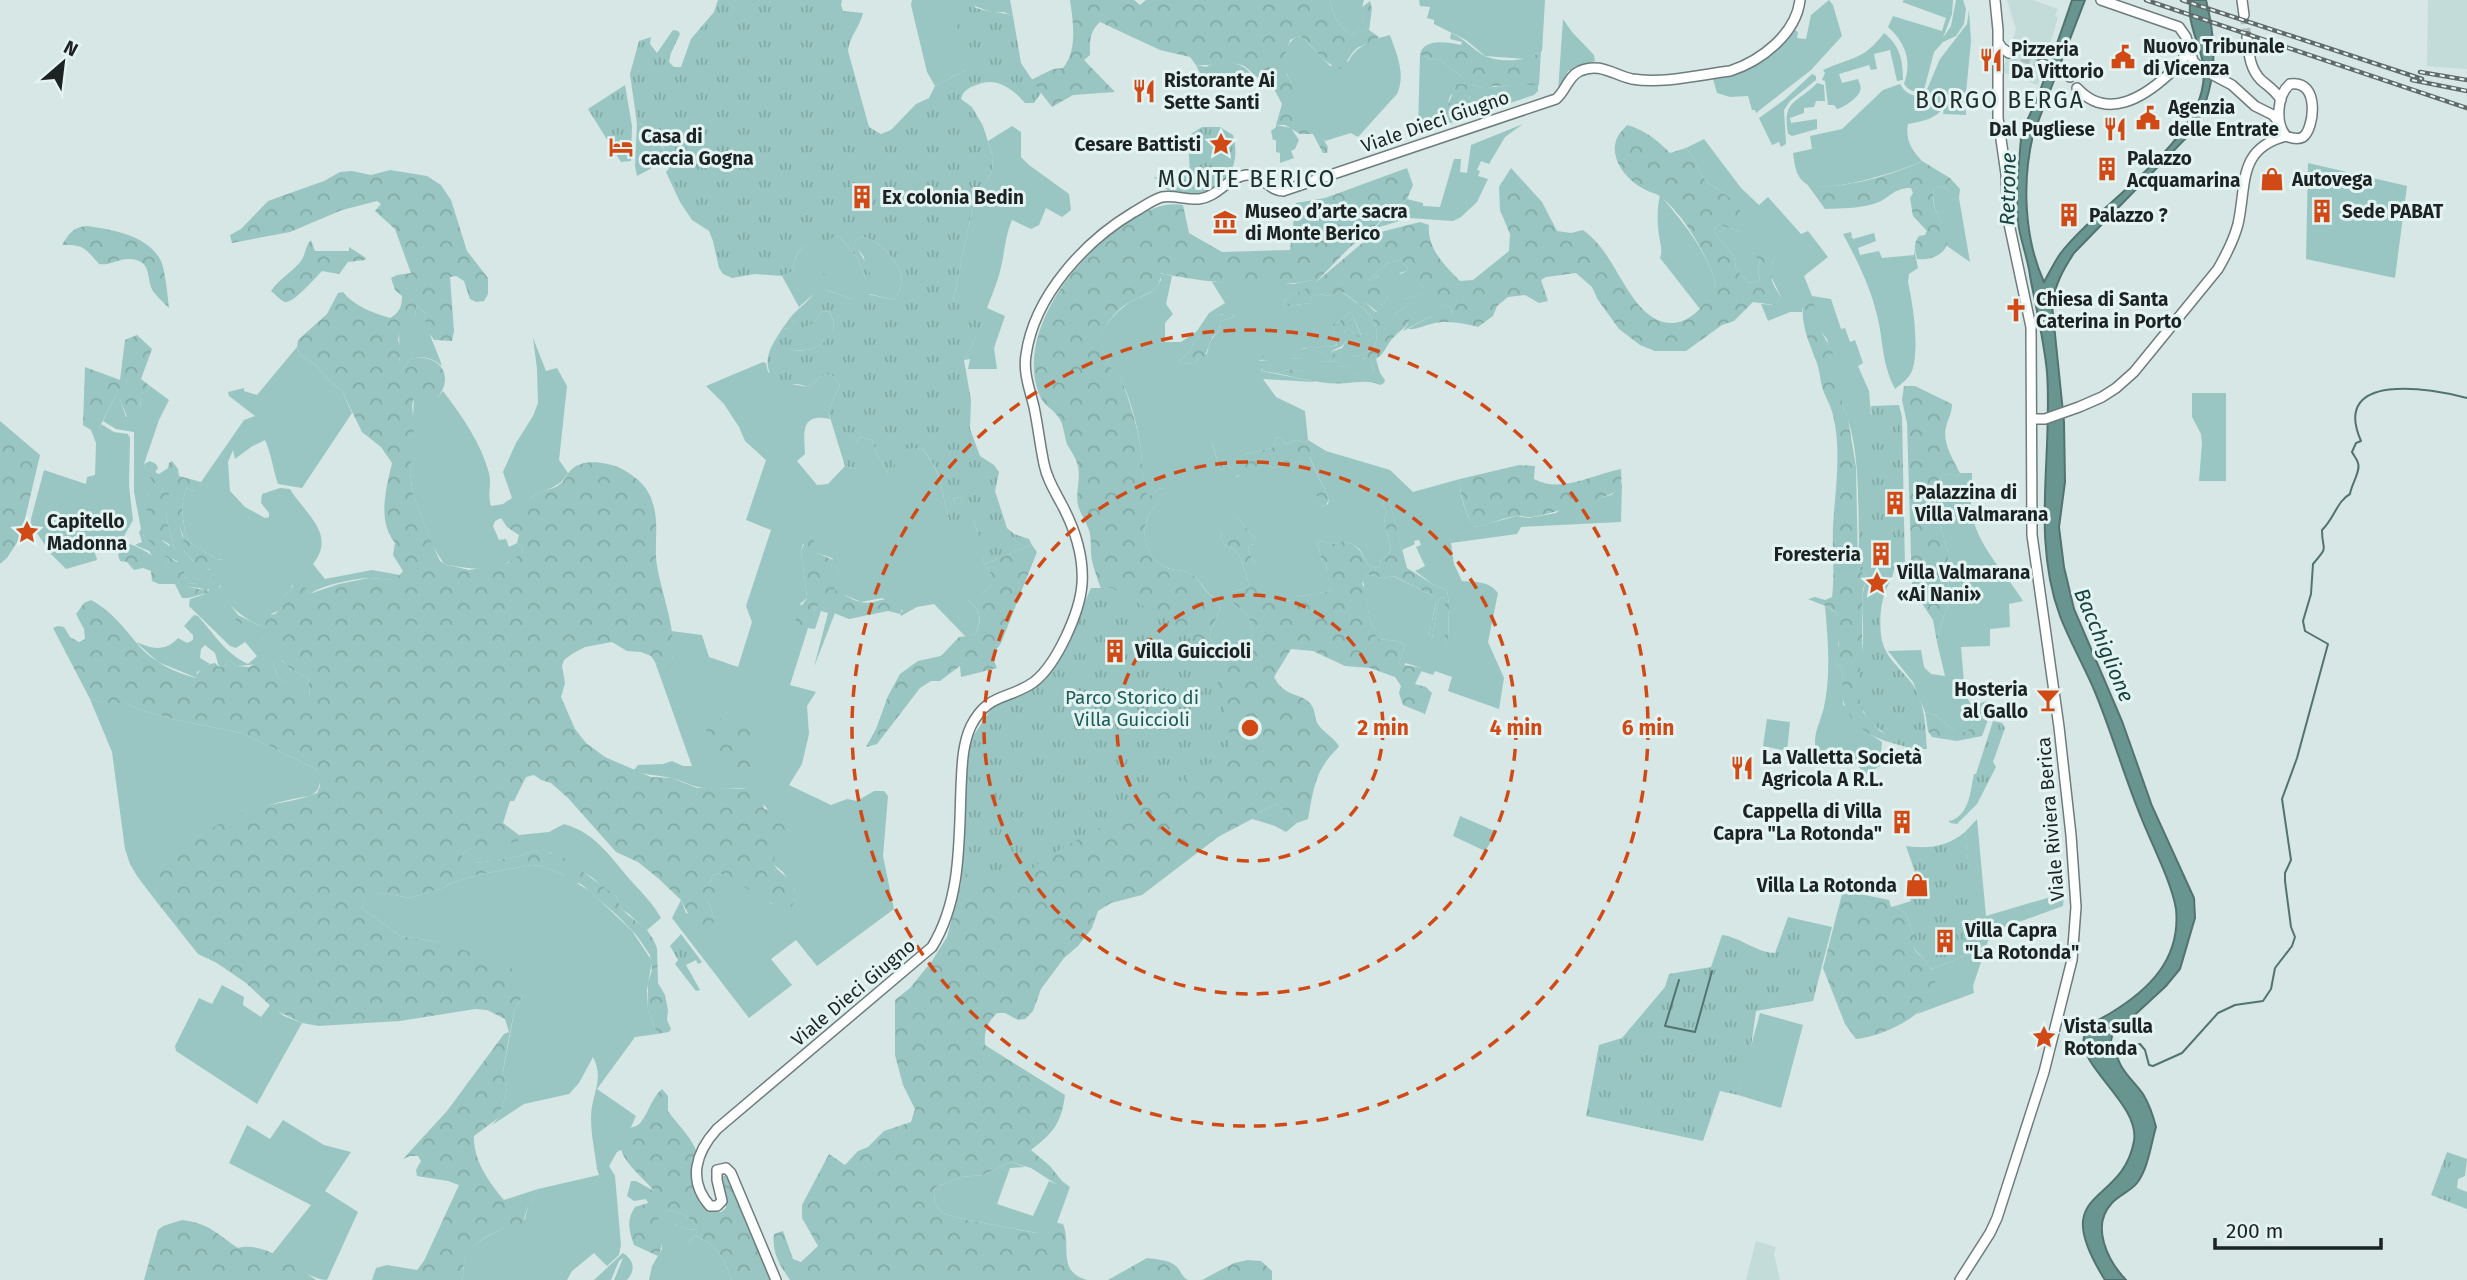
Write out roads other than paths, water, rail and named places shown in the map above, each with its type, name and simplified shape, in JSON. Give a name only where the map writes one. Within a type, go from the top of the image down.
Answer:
[{"type":"main road","name":"Viale Dieci Giugno","points":[[776,1280],[731,1173],[723,1168],[716,1173],[722,1201],[718,1206],[710,1206],[705,1200],[697,1177],[697,1157],[717,1129],[932,947],[948,914],[958,863],[962,766],[971,727],[981,710],[995,698],[1015,692],[1034,681],[1046,669],[1074,616],[1080,595],[1082,568],[1076,534],[1046,474],[1025,370],[1036,319],[1060,280],[1092,242],[1122,219],[1164,197],[1200,199],[1213,195],[1246,175],[1261,179],[1273,188],[1283,191],[1556,99],[1572,76],[1587,69],[1598,67],[1620,76],[1644,80],[1742,67],[1773,46],[1788,30],[1799,11],[1800,0]]},
{"type":"main road","points":[[1995,0],[1998,118],[2006,174],[2008,219],[2032,327],[2033,419],[2045,419],[2102,397],[2134,372],[2218,269],[2236,231],[2247,166],[2254,154],[2270,141],[2280,125],[2281,103],[2286,88]]},
{"type":"main road","points":[[2101,0],[2175,24],[2183,32],[2193,61],[2201,70],[2232,85],[2255,106],[2273,115],[2286,136]]},
{"type":"main road","points":[[2242,0],[2244,15]]},
{"type":"main road","points":[[2247,37],[2252,67],[2259,78],[2273,88],[2281,103]]},
{"type":"main road","points":[[1998,42],[2000,47],[2009,53],[2001,56],[1998,66]]},
{"type":"main road","points":[[2077,88],[2096,100],[2119,103],[2147,93],[2183,63],[2187,47]]},
{"type":"main road","points":[[2044,65],[2066,74]]},
{"type":"main road","points":[[2175,70],[2201,70]]},
{"type":"main road","points":[[2270,141],[2286,136],[2298,138],[2306,134],[2310,124],[2312,97],[2307,88],[2300,84],[2273,88]]},
{"type":"main road","points":[[2266,111],[2271,111],[2281,103]]},
{"type":"main road","name":"Viale Riviera Berica","points":[[1960,1280],[1990,1233],[2000,1210],[2044,1072],[2066,986],[2075,937],[2076,907],[2071,835],[2032,535],[2033,419]]},
{"type":"waterway","points":[[2116,1053],[2140,1044],[2145,1050],[2149,1065],[2153,1066],[2182,1053],[2218,1013],[2235,1005],[2263,1001],[2271,989],[2275,968],[2292,946],[2295,937],[2291,927],[2285,881],[2285,873],[2291,860],[2282,799],[2297,758],[2328,644],[2305,631],[2303,621],[2311,594],[2313,564],[2324,548],[2322,530],[2350,494],[2358,470],[2358,462],[2352,452],[2356,443],[2361,441],[2355,419],[2360,403],[2372,394],[2410,389],[2467,398]]},
{"type":"waterway","points":[[1679,980],[1665,1026],[1695,1032],[1712,971]]},
{"type":"tunnel","points":[[2244,15],[2247,37]]},
{"type":"tunnel","points":[[2009,53],[2042,64]]},
{"type":"railway","points":[[2146,0],[2467,108]]},
{"type":"railway","points":[[2182,0],[2422,79]]},
{"type":"railway","points":[[2420,72],[2467,80]]},
{"type":"railway","points":[[2412,80],[2467,91]]},
{"type":"place","name":"Nuovo Tribunale di Vicenza","points":[[2123,57]]},
{"type":"place","name":"Pizzeria Da Vittorio","points":[[1991,60]]},
{"type":"place","name":"Ristorante Ai Sette Santi","points":[[1144,91]]},
{"type":"place","name":"Agenzia delle Entrate","points":[[2148,118]]},
{"type":"place","name":"Dal Pugliese","points":[[2115,129]]},
{"type":"place","name":"Cesare Battisti","points":[[1221,144]]},
{"type":"place","name":"Casa di caccia Gogna","points":[[621,147]]},
{"type":"place","name":"Palazzo Acquamarina","points":[[2107,169]]},
{"type":"place","name":"Autovega","points":[[2272,179]]},
{"type":"place","name":"Ex colonia Bedin","points":[[862,197]]},
{"type":"place","name":"Sede PABAT","points":[[2322,211]]},
{"type":"place","name":"Palazzo ?","points":[[2069,215]]},
{"type":"place","name":"Museo d’arte sacra di Monte Berico","points":[[1225,222]]},
{"type":"place","name":"Chiesa di Santa Caterina in Porto","points":[[2016,310]]},
{"type":"place","name":"Palazzina di Villa Valmarana","points":[[1895,503]]},
{"type":"place","name":"Capitello Madonna","points":[[27,532]]},
{"type":"place","name":"Foresteria","points":[[1881,554]]},
{"type":"place","name":"Villa Valmarana «Ai Nani»","points":[[1877,583]]},
{"type":"place","name":"Villa Guiccioli","points":[[1115,651]]},
{"type":"place","name":"Hosteria al Gallo","points":[[2048,700]]},
{"type":"place","name":"La Valletta Società Agricola A R.L.","points":[[1742,768]]},
{"type":"place","name":"Cappella di Villa Capra \"La Rotonda\"","points":[[1902,822]]},
{"type":"place","name":"Villa La Rotonda","points":[[1917,885]]},
{"type":"place","name":"Villa Capra \"La Rotonda\"","points":[[1945,941]]},
{"type":"place","name":"Vista sulla Rotonda","points":[[2044,1037]]},
{"type":"district","name":"BORGO BERGA","points":[[2000,100]]},
{"type":"district","name":"MONTE BERICO","points":[[1247,179]]},
{"type":"water label","name":"Retrone","points":[[2008,189]]},
{"type":"water label","name":"Bacchiglione","points":[[2104,645]]},
{"type":"park label","name":"Parco Storico di Villa Guiccioli","points":[[1132,708]]}]
